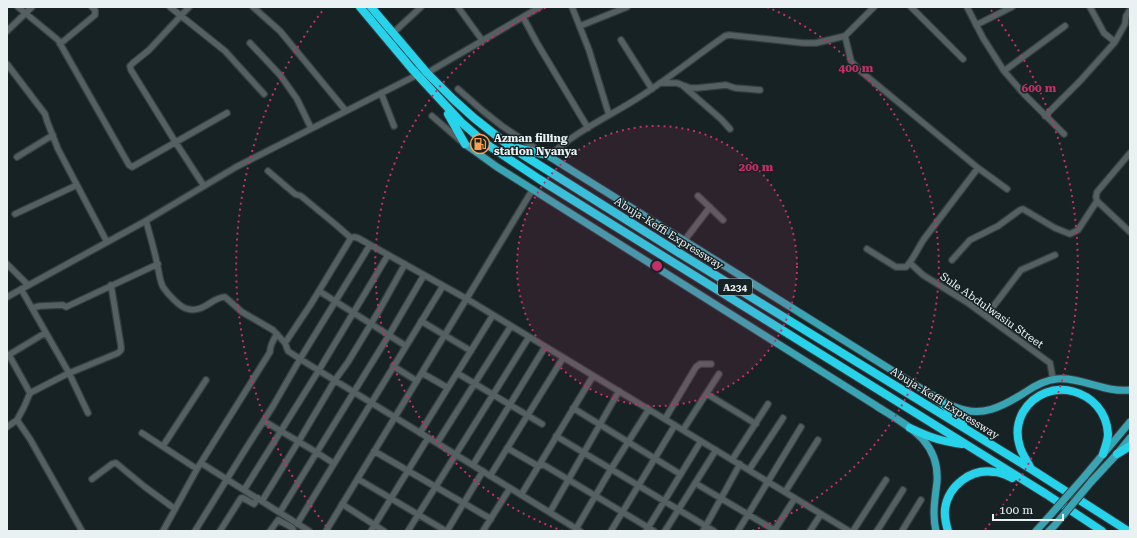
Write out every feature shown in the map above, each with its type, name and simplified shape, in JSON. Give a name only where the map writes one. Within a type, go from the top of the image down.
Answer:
[{"type":"highway","name":"Abuja-Keffi Expressway","points":[[360,7],[444,106],[475,135],[505,157],[1046,494],[1102,531]]},
{"type":"highway","name":"Abuja-Keffi Expressway","points":[[371,7],[427,73],[452,99],[507,144],[533,162],[682,255],[1031,469],[1125,529]]},
{"type":"highway","points":[[444,106],[465,144]]},
{"type":"highway","points":[[507,144],[548,156]]},
{"type":"highway","points":[[1031,469],[1020,447],[1018,423],[1030,402],[1051,391],[1073,391],[1082,394],[1096,405],[1102,414],[1108,433],[1103,454]]},
{"type":"highway","points":[[933,396],[957,417],[970,432]]},
{"type":"highway","points":[[910,428],[936,439],[966,445]]},
{"type":"highway","points":[[1117,454],[1130,446]]},
{"type":"highway","points":[[948,531],[945,508],[951,494],[960,482],[976,473],[987,471],[998,472],[1046,494]]},
{"type":"highway","points":[[1125,529],[1130,528]]},
{"type":"main road","points":[[465,144],[497,167],[910,428],[927,443],[936,461],[937,475],[934,518],[936,531]]},
{"type":"main road","name":"Abuja-Keffi Expressway","points":[[548,156],[933,396],[954,407],[977,411],[998,408],[1031,388],[1053,379]]},
{"type":"main road","points":[[1053,379],[1074,380],[1116,390],[1130,390]]},
{"type":"main road","points":[[1036,531],[1130,422]]},
{"type":"main road","points":[[1049,531],[1130,438]]},
{"type":"street","points":[[18,7],[60,44],[132,167],[227,113]]},
{"type":"street","points":[[7,31],[32,7]]},
{"type":"street","points":[[60,44],[95,15],[96,10],[92,7]]},
{"type":"street","points":[[170,7],[225,51],[264,94]]},
{"type":"street","points":[[188,7],[149,50],[130,66],[131,70],[204,186]]},
{"type":"street","points":[[253,7],[280,31],[346,111]]},
{"type":"street","points":[[393,33],[421,7]]},
{"type":"street","points":[[458,7],[482,40]]},
{"type":"street","points":[[427,73],[523,17],[532,9],[540,7]]},
{"type":"street","points":[[572,7],[593,62],[609,116]]},
{"type":"street","points":[[580,26],[627,7]]},
{"type":"street","points":[[458,89],[502,126],[548,156],[588,128],[652,89],[725,36],[729,35],[816,43],[845,36],[874,7]]},
{"type":"street","points":[[910,7],[963,59]]},
{"type":"street","points":[[967,7],[983,38],[1004,71],[1045,116],[1064,134]]},
{"type":"street","points":[[976,25],[1012,7]]},
{"type":"street","points":[[1090,7],[1104,34],[1116,42]]},
{"type":"street","points":[[1045,116],[1116,42],[1125,24],[1126,16],[1130,10]]},
{"type":"street","points":[[523,17],[588,128]]},
{"type":"street","points":[[1004,71],[1065,26]]},
{"type":"street","points":[[845,36],[851,61],[858,69],[978,168],[1007,189]]},
{"type":"street","points":[[621,40],[652,89]]},
{"type":"street","points":[[250,43],[280,75],[297,99],[312,128]]},
{"type":"street","points":[[7,64],[45,114],[46,121],[58,149],[107,242]]},
{"type":"street","points":[[7,297],[146,221],[236,167],[417,75]]},
{"type":"street","points":[[660,83],[677,83],[682,86],[721,119],[730,129]]},
{"type":"street","points":[[682,86],[690,88],[726,84],[735,88],[760,90]]},
{"type":"street","points":[[381,93],[394,126]]},
{"type":"street","points":[[432,116],[465,144]]},
{"type":"street","points":[[17,157],[53,135]]},
{"type":"street","points":[[952,260],[970,240],[998,226],[1020,210],[1023,210],[1055,228],[1070,234],[1078,230],[1097,201],[1097,192],[1130,153]]},
{"type":"street","points":[[867,249],[896,267],[906,267],[910,263],[924,239],[978,168]]},
{"type":"street","points":[[268,171],[295,194],[301,196],[350,238],[354,237],[370,245],[467,299],[849,531]]},
{"type":"street","points":[[15,214],[77,186]]},
{"type":"street","points":[[326,531],[533,189]]},
{"type":"street","points":[[698,196],[723,220]]},
{"type":"street","points":[[1097,201],[1130,232]]},
{"type":"street","points":[[684,241],[710,207]]},
{"type":"street","points":[[146,221],[158,264],[159,277],[164,288],[176,302],[187,309],[200,309],[220,298],[225,297],[242,312],[273,330],[285,343],[288,351],[300,359],[578,530],[611,469],[649,409]]},
{"type":"street","points":[[285,343],[319,291],[350,238]]},
{"type":"street","points":[[195,531],[226,479],[264,421],[370,245]]},
{"type":"street","points":[[244,490],[319,370],[388,255]]},
{"type":"street","points":[[986,316],[1021,270],[1055,255]]},
{"type":"street","name":"Sule Abdulwasiu Street","points":[[910,263],[923,275],[968,303],[1050,363],[1053,379]]},
{"type":"street","points":[[7,264],[28,286]]},
{"type":"street","points":[[32,308],[40,306],[63,305],[66,307],[158,264]]},
{"type":"street","points":[[220,531],[241,498],[254,504],[260,500],[299,442],[405,264]]},
{"type":"street","points":[[280,512],[389,335],[424,275]]},
{"type":"street","points":[[7,427],[17,420],[30,393],[69,373],[118,353],[121,350],[111,285]]},
{"type":"street","points":[[297,524],[333,463],[443,286]]},
{"type":"street","points":[[21,289],[69,373],[88,412]]},
{"type":"street","points":[[319,291],[406,346]]},
{"type":"street","points":[[420,433],[493,315]]},
{"type":"street","points":[[421,321],[471,351]]},
{"type":"street","points":[[437,443],[511,326]]},
{"type":"street","points":[[30,393],[8,355],[45,333]]},
{"type":"street","points":[[165,530],[197,469],[270,352],[272,341],[277,334]]},
{"type":"street","points":[[408,531],[529,337]]},
{"type":"street","points":[[473,465],[545,347]]},
{"type":"street","points":[[490,476],[563,358]]},
{"type":"street","points":[[665,419],[696,367],[700,364],[711,364]]},
{"type":"street","points":[[393,366],[417,381]]},
{"type":"street","points":[[422,373],[448,388]]},
{"type":"street","points":[[457,373],[542,424]]},
{"type":"street","points":[[683,430],[719,374]]},
{"type":"street","points":[[521,495],[593,376]]},
{"type":"street","points":[[163,446],[206,380]]},
{"type":"street","points":[[550,512],[619,392]]},
{"type":"street","points":[[707,394],[756,424]]},
{"type":"street","points":[[732,460],[768,404]]},
{"type":"street","points":[[573,408],[680,474]]},
{"type":"street","points":[[749,470],[784,418]]},
{"type":"street","points":[[17,420],[30,439],[82,531]]},
{"type":"street","points":[[264,421],[333,463]]},
{"type":"street","points":[[611,531],[675,425]]},
{"type":"street","points":[[738,531],[801,427]]},
{"type":"street","points":[[142,433],[197,469]]},
{"type":"street","points":[[556,436],[664,500],[704,528],[714,531]]},
{"type":"street","points":[[371,531],[428,438]]},
{"type":"street","points":[[785,492],[818,440]]},
{"type":"street","points":[[647,529],[701,441]]},
{"type":"street","points":[[507,448],[538,466],[544,465],[569,479],[623,512],[647,529],[654,531]]},
{"type":"street","points":[[665,531],[716,450]]},
{"type":"street","points":[[374,451],[490,519]]},
{"type":"street","points":[[92,479],[112,464],[116,463],[175,509]]},
{"type":"street","points":[[201,463],[309,531]]},
{"type":"street","points":[[704,528],[740,464]]},
{"type":"street","points":[[358,479],[446,531],[483,471]]},
{"type":"street","points":[[853,531],[886,480]]},
{"type":"street","points":[[695,483],[775,531],[796,498]]},
{"type":"street","points":[[483,531],[510,488]]},
{"type":"street","points":[[877,531],[903,490]]},
{"type":"street","points":[[902,531],[921,500]]},
{"type":"street","points":[[342,504],[384,531]]},
{"type":"street","points":[[810,531],[821,514]]},
{"type":"street","points":[[270,531],[278,520],[293,528],[293,531]]},
{"type":"place","name":"Azman filling station Nyanya","points":[[480,144]]}]
